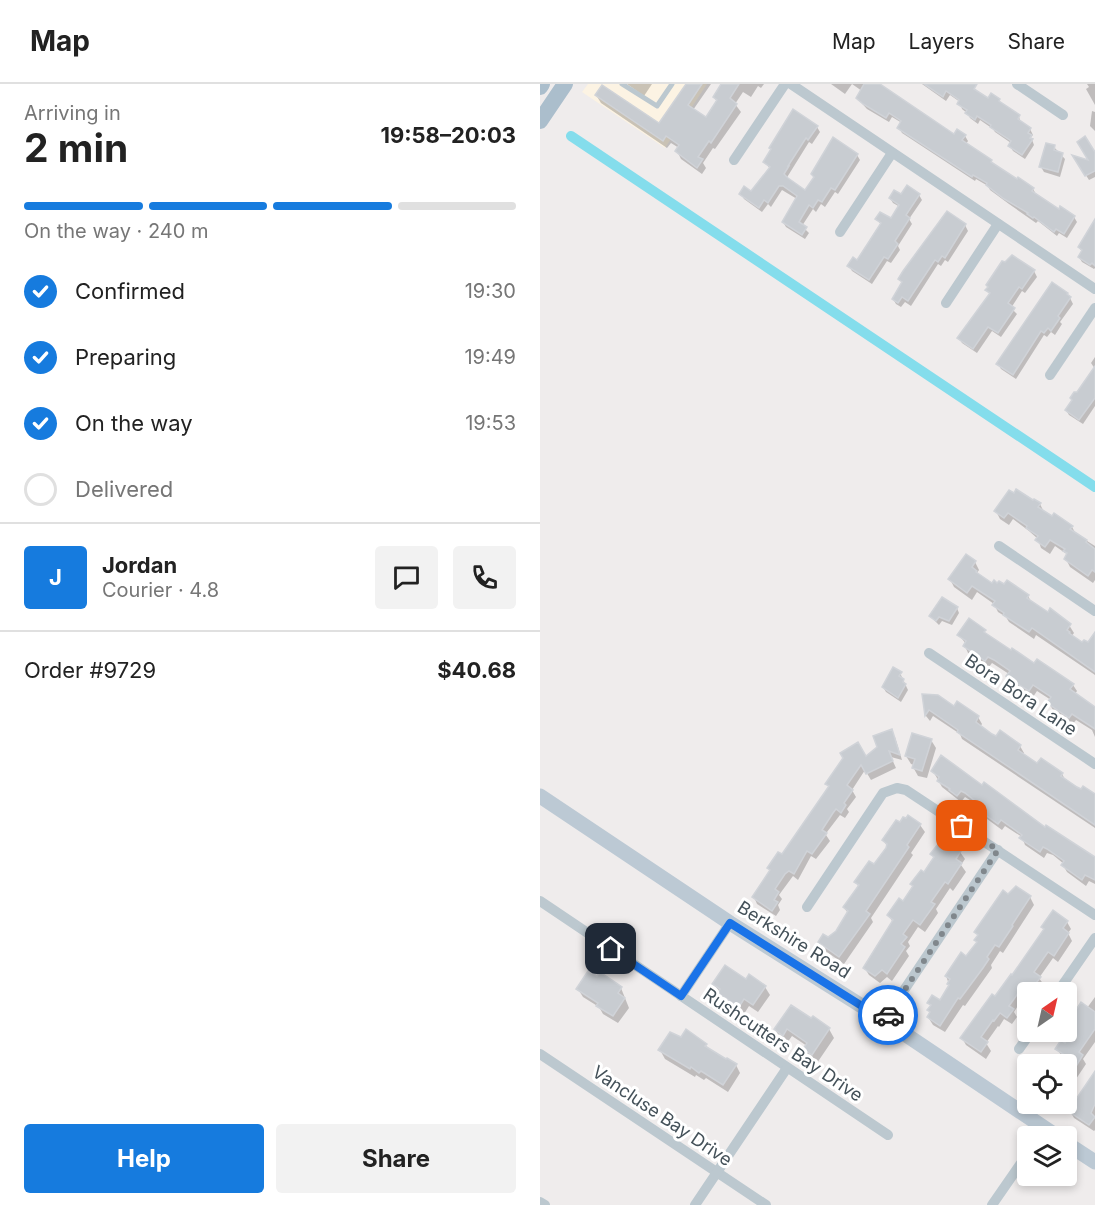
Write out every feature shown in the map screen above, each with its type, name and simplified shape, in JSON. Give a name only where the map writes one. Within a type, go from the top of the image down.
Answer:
[{"type":"main road","points":[[540,121],[565,84]]},
{"type":"street","points":[[734,160],[785,84]]},
{"type":"street","points":[[791,84],[1095,289]]},
{"type":"street","points":[[1017,84],[1064,115]]},
{"type":"street","points":[[840,232],[892,153]]},
{"type":"street","points":[[946,303],[998,224]]},
{"type":"street","points":[[1050,375],[1095,308]]},
{"type":"street","points":[[999,546],[1095,611]]},
{"type":"street","name":"Bora Bora Lane","points":[[929,653],[1095,764]]},
{"type":"street","points":[[807,907],[884,793],[897,788],[906,790],[1095,915]]},
{"type":"street","name":"Berkshire Road","points":[[540,796],[730,923],[884,1020],[1033,1126]]},
{"type":"street","points":[[884,1020],[998,850]]},
{"type":"street","name":"Rushcutters Bay Drive","points":[[540,901],[888,1135]]},
{"type":"street","points":[[681,996],[730,923]]},
{"type":"street","points":[[1065,982],[1095,938]]},
{"type":"street","points":[[1019,1050],[1024,1042]]},
{"type":"street","name":"Vancluse Bay Drive","points":[[540,1054],[766,1205]]},
{"type":"street","points":[[695,1205],[787,1068]]},
{"type":"street","points":[[1077,1150],[1095,1162]]},
{"type":"street","points":[[992,1205],[1017,1169]]},
{"type":"street","points":[[540,1202],[544,1205]]},
{"type":"lane","points":[[622,84],[657,106],[672,84]]},
{"type":"shaded area","points":[[588,84],[707,84],[665,148],[582,92]]},
{"type":"building","points":[[686,84],[702,84],[688,105],[706,117],[717,100],[713,97],[721,84],[739,84],[730,98],[737,104],[711,143],[709,141],[698,157],[703,159],[697,168],[675,151],[679,145],[666,136],[663,141],[595,95],[602,85],[659,123]]},
{"type":"building","points":[[864,84],[880,84],[954,134],[957,129],[966,135],[962,140],[992,160],[991,162],[1034,188],[1032,191],[1059,209],[1060,206],[1075,216],[1064,234],[1056,229],[1054,232],[1004,199],[986,185],[987,183],[973,175],[972,177],[897,128],[901,121],[889,113],[886,118],[863,104],[856,98]]},
{"type":"building","points":[[924,84],[977,84],[974,89],[988,98],[991,93],[1020,115],[1018,119],[1031,128],[1028,133],[1033,139],[1022,155],[1008,146],[1011,141],[990,127],[991,125],[977,116],[975,120],[965,113],[967,110],[957,104],[959,100],[946,91],[943,97]]},
{"type":"building","points":[[793,109],[818,126],[808,140],[806,138],[784,174],[805,190],[814,177],[811,174],[833,137],[858,154],[835,190],[831,188],[822,202],[818,200],[813,208],[809,205],[799,222],[807,227],[802,235],[782,222],[797,196],[783,186],[779,186],[768,203],[764,200],[759,208],[739,194],[744,186],[751,191],[770,167],[763,162]]},
{"type":"building","points":[[1085,136],[1095,152],[1095,171],[1085,176],[1072,155],[1088,160],[1077,142]]},
{"type":"building","points":[[1046,143],[1055,145],[1054,150],[1063,153],[1058,172],[1039,167]]},
{"type":"building","points":[[907,185],[920,194],[906,215],[910,218],[895,241],[898,244],[888,259],[884,257],[869,280],[847,266],[853,257],[857,260],[881,223],[875,219],[880,212],[891,218],[899,205],[889,198],[894,190],[901,194]]},
{"type":"building","points":[[947,211],[966,224],[945,258],[942,256],[938,262],[935,260],[908,301],[902,297],[898,303],[892,299],[902,282],[898,279]]},
{"type":"building","points":[[1095,219],[1095,266],[1078,257],[1082,250],[1078,247]]},
{"type":"building","points":[[1012,255],[1035,270],[1022,289],[1019,287],[1008,303],[1015,308],[998,333],[988,327],[973,349],[957,338],[990,293],[985,290],[988,287],[986,285],[1002,261],[1005,262]]},
{"type":"building","points":[[1052,282],[1071,297],[1051,331],[1048,328],[1044,333],[1041,331],[1013,375],[996,364]]},
{"type":"building","points":[[1095,366],[1095,398],[1079,420],[1065,410],[1074,392],[1077,392]]},
{"type":"building","points":[[1016,489],[1041,503],[1038,507],[1052,516],[1054,513],[1073,526],[1070,529],[1087,540],[1086,542],[1095,549],[1095,572],[1092,570],[1088,576],[1064,559],[1067,553],[1063,551],[1065,549],[1050,540],[1045,547],[1035,540],[1038,536],[1026,528],[1027,526],[1008,513],[1004,518],[994,511],[1009,490],[1014,493]]},
{"type":"building","points":[[966,554],[976,561],[972,567],[976,572],[992,583],[994,580],[1004,584],[1007,580],[1029,595],[1027,598],[1048,612],[1050,608],[1071,624],[1067,630],[1082,642],[1084,640],[1088,642],[1095,632],[1095,672],[1032,628],[1029,632],[1003,615],[1004,613],[992,605],[995,601],[972,586],[967,593],[948,579]]},
{"type":"building","points":[[942,597],[958,607],[949,621],[939,617],[936,621],[929,616]]},
{"type":"building","points":[[969,618],[986,630],[984,632],[1011,650],[1012,648],[1034,663],[1037,659],[1074,684],[1070,689],[1095,707],[1095,729],[1072,714],[1069,718],[1047,703],[1051,697],[1033,685],[1029,691],[1014,682],[1006,676],[1010,671],[994,660],[988,657],[985,661],[963,646],[966,641],[957,635]]},
{"type":"building","points":[[893,667],[902,672],[899,676],[906,684],[898,698],[882,687]]},
{"type":"building","points":[[922,694],[938,695],[954,706],[957,701],[979,716],[976,722],[992,734],[996,736],[1000,730],[1021,745],[1018,750],[1037,763],[1041,758],[1063,773],[1061,776],[1077,787],[1081,789],[1083,786],[1095,794],[1095,825],[957,732],[958,730],[929,710],[925,716]]},
{"type":"building","points":[[892,729],[900,755],[889,751],[893,761],[866,774],[861,765],[847,785],[853,790],[844,803],[846,805],[841,813],[836,809],[822,830],[827,833],[812,854],[807,851],[794,874],[789,871],[785,874],[775,889],[779,892],[774,900],[778,902],[772,911],[752,897],[770,870],[767,868],[778,852],[782,854],[829,786],[825,784],[843,758],[840,753],[858,742],[866,756],[877,747],[873,736]]},
{"type":"building","points":[[912,733],[932,739],[922,771],[912,768],[915,759],[905,756]]},
{"type":"building","points":[[941,755],[982,785],[984,782],[1045,827],[1046,825],[1095,857],[1095,880],[1085,875],[1082,880],[1061,865],[1064,861],[1047,849],[1043,847],[1040,852],[1019,838],[1022,835],[1001,820],[998,824],[977,809],[980,805],[965,793],[961,791],[957,796],[937,781],[939,777],[931,771]]},
{"type":"building","points":[[908,815],[921,824],[907,845],[909,847],[866,911],[870,914],[839,957],[818,942],[823,934],[828,937],[836,931],[848,911],[843,907],[859,885],[854,882],[869,861],[874,864],[886,848],[887,844],[882,840],[896,820],[900,822]]},
{"type":"building","points":[[943,838],[961,851],[956,859],[962,863],[948,884],[945,882],[931,902],[935,904],[920,925],[913,920],[903,934],[907,937],[901,944],[905,947],[887,974],[882,970],[875,976],[863,968],[893,920],[887,915],[899,898],[903,901],[913,886],[910,884],[921,870],[924,872],[934,857],[930,854]]},
{"type":"building","points":[[1016,886],[1031,896],[999,947],[995,945],[983,968],[960,999],[958,998],[940,1026],[927,1017],[930,1012],[927,1010],[931,1005],[927,1003],[932,995],[940,1000],[949,985],[947,984],[950,979],[945,976],[961,952],[966,956],[977,942],[974,940],[978,935],[974,932],[1003,890],[1008,894]]},
{"type":"building","points":[[1053,910],[1068,921],[1063,928],[1069,933],[1054,956],[1048,952],[1034,972],[1041,977],[1037,982],[1017,982],[1017,995],[1009,1006],[1014,1009],[1007,1018],[1000,1013],[993,1020],[981,1037],[988,1042],[981,1052],[960,1038],[992,994],[995,996],[1012,975],[1044,929],[1041,927]]},
{"type":"building","points":[[725,965],[746,979],[749,974],[766,986],[753,1005],[744,999],[739,1007],[718,993],[720,989],[712,984]]},
{"type":"building","points":[[588,971],[597,976],[600,972],[622,987],[618,993],[625,998],[613,1016],[596,1006],[598,1003],[576,989]]},
{"type":"building","points":[[1081,1002],[1095,1012],[1095,1029],[1079,1052],[1083,1055],[1077,1065],[1077,1054],[1063,1054],[1055,1049],[1060,1042],[1077,1042],[1077,1008]]},
{"type":"building","points":[[791,1005],[830,1028],[812,1055],[803,1049],[807,1043],[787,1029],[783,1036],[774,1029]]},
{"type":"building","points":[[686,1029],[707,1044],[705,1046],[737,1064],[723,1085],[701,1071],[699,1073],[691,1067],[690,1069],[658,1050],[670,1032],[681,1037]]},
{"type":"building","points":[[1095,1071],[1095,1104],[1091,1113],[1095,1117],[1089,1125],[1072,1114],[1077,1114],[1077,1098]]},
{"type":"waterway","points":[[571,136],[1095,487]]},
{"type":"way so far","points":[[888,1015],[998,850],[962,826]]},
{"type":"route","points":[[611,949],[681,996],[730,923],[884,1020],[888,1015]]}]
